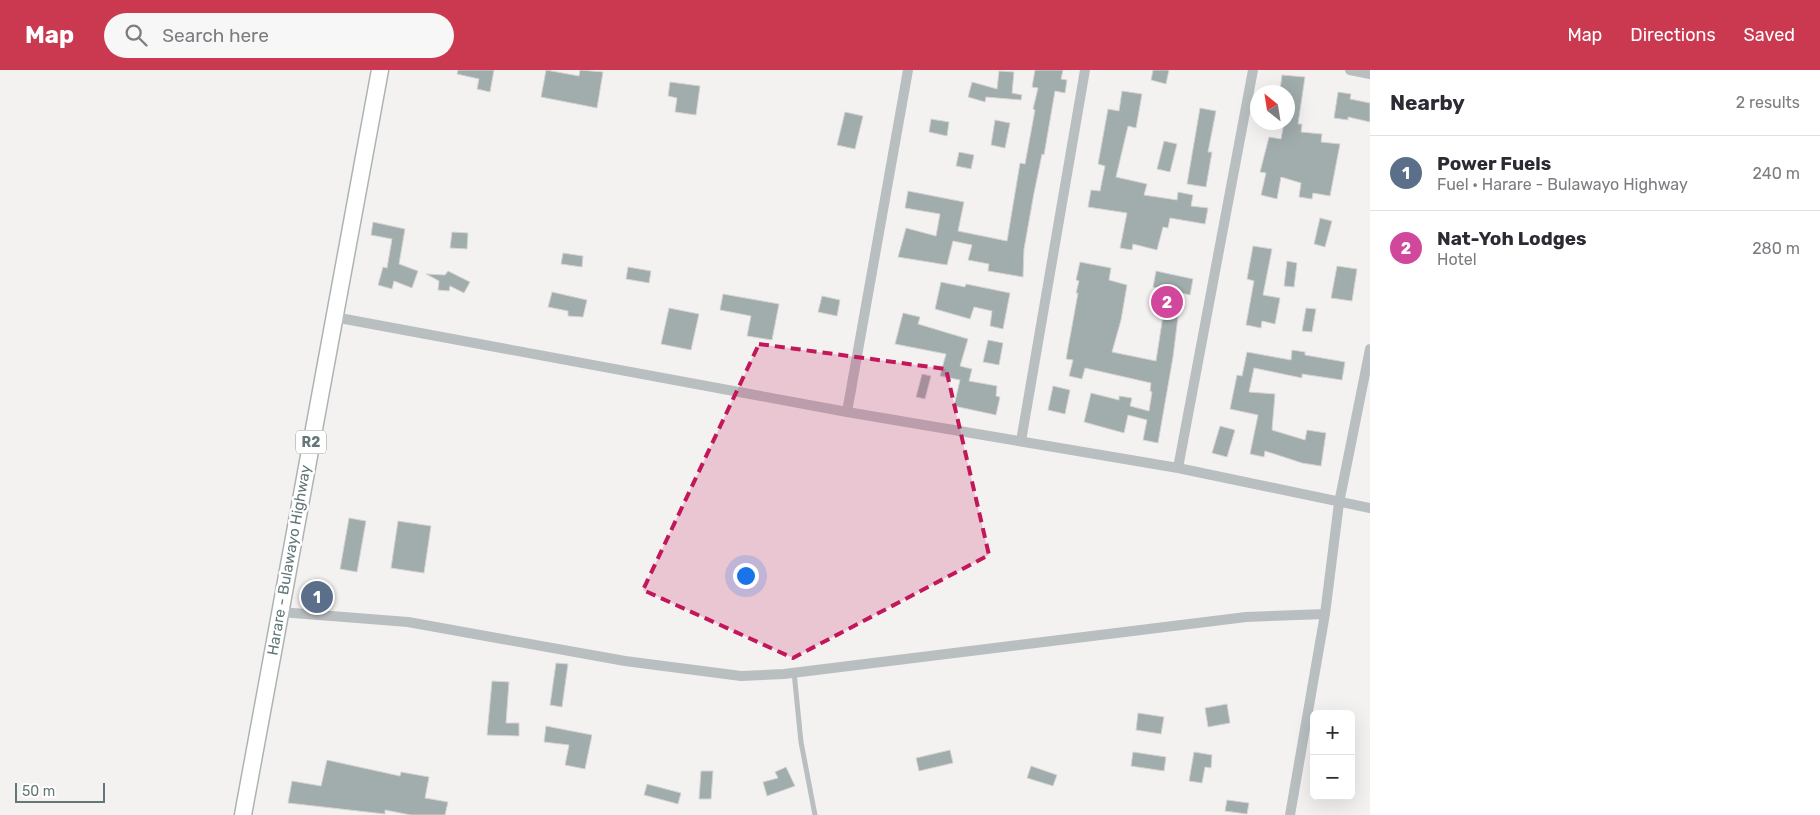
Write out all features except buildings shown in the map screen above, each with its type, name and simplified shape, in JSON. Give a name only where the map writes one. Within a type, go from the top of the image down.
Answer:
[{"type":"highway","name":"Harare - Bulawayo Highway","points":[[242,815],[380,70]]},
{"type":"street","points":[[847,412],[908,70]]},
{"type":"street","points":[[1021,441],[1085,70]]},
{"type":"street","points":[[1178,468],[1253,70]]},
{"type":"street","points":[[1350,70],[1370,74]]},
{"type":"street","points":[[334,317],[847,412],[1178,468],[1370,508]]},
{"type":"street","points":[[1290,815],[1325,614],[1339,503],[1370,349]]},
{"type":"street","points":[[280,612],[408,622],[625,661],[741,676],[794,672],[1246,617],[1325,614]]},
{"type":"lane","points":[[794,672],[801,742],[815,815]]},
{"type":"highlighted area","points":[[759,344],[946,369],[989,555],[793,658],[643,590]]},
{"type":"place","name":"Nat-Yoh Lodges","points":[[1167,302]]},
{"type":"place","name":"Power Fuels","points":[[317,597]]}]
